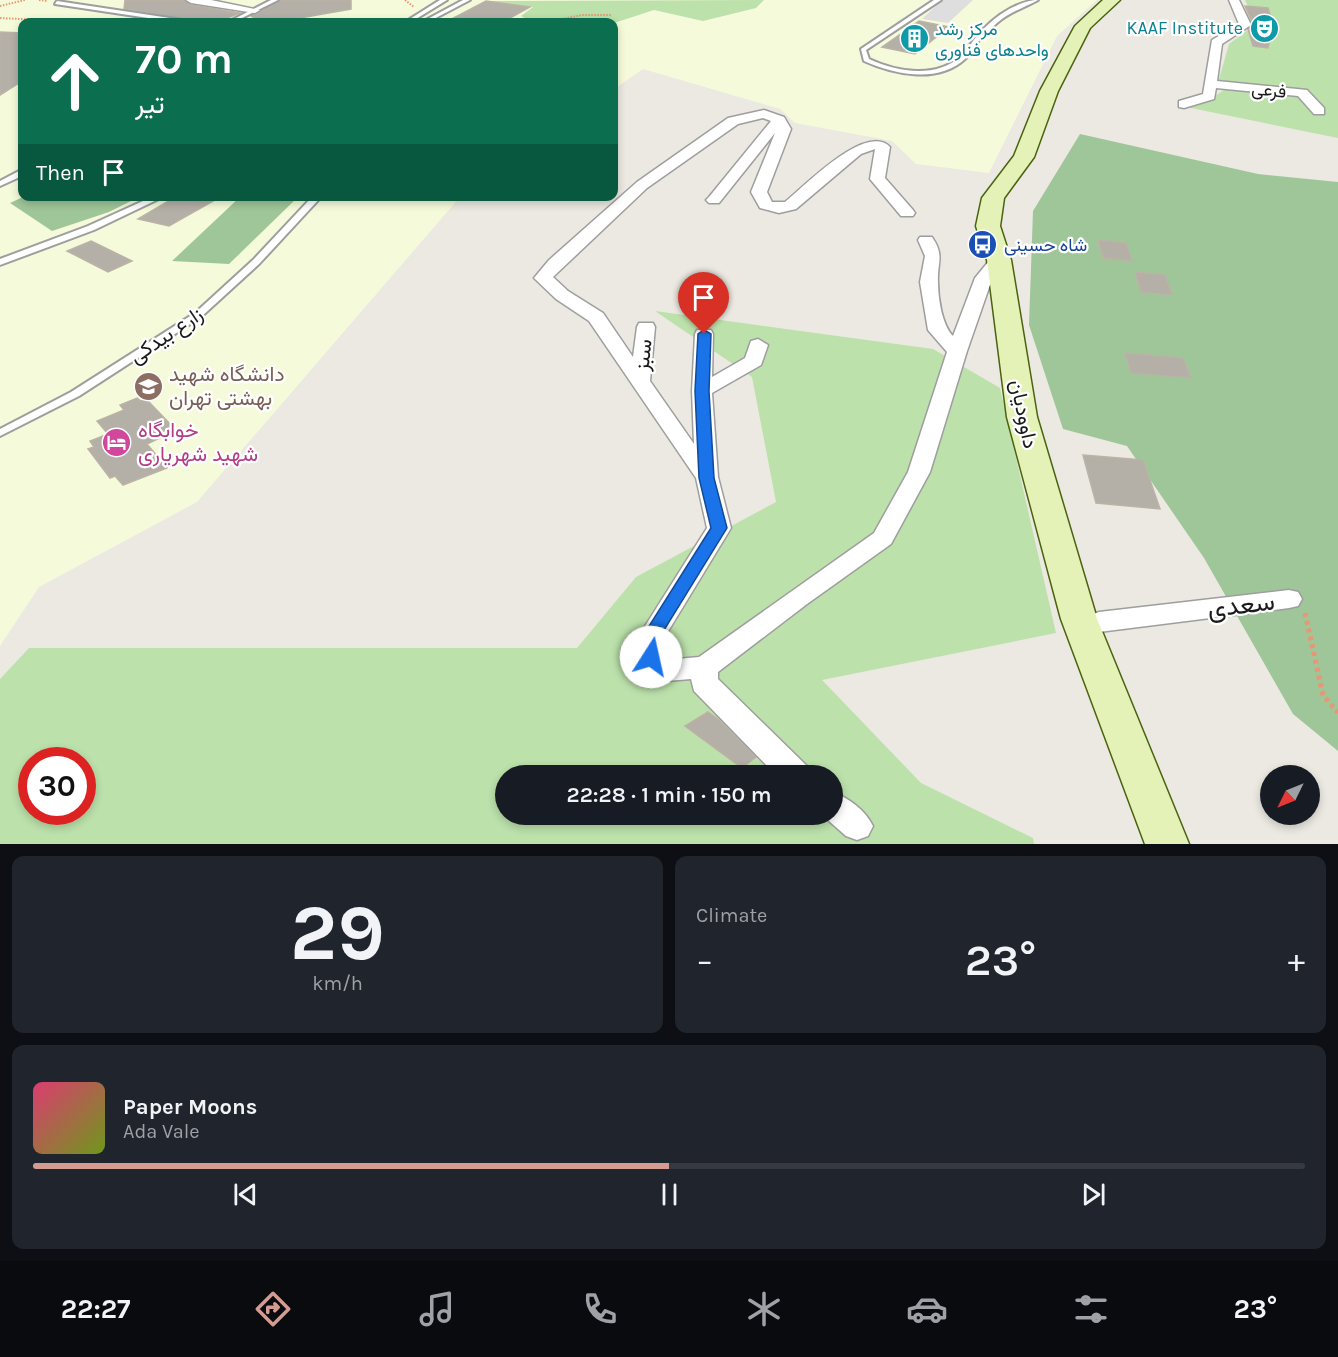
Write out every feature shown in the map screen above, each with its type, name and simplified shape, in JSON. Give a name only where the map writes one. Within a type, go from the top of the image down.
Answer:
[{"type":"street","points":[[191,0],[255,10]]},
{"type":"street","name":"داوودیان","points":[[1112,0],[1083,26],[1069,71],[1058,122],[1030,179],[1012,200],[1007,222],[1005,261],[1022,417],[1079,619],[1167,844]]},
{"type":"street","name":"داوودیان","points":[[1125,0],[1096,28],[1069,71],[1049,91],[1024,157],[993,198],[988,226],[1005,261],[1035,417],[1099,622],[1156,774],[1187,844]]},
{"type":"street","points":[[1184,104],[1209,96],[1216,42],[1245,25],[1234,0]]},
{"type":"street","name":"فرعی","points":[[1212,84],[1302,93],[1319,111]]},
{"type":"street","points":[[706,478],[596,317],[562,295],[543,278],[627,197],[733,121],[764,114],[778,120],[784,129],[759,192],[766,205],[779,208],[790,206],[856,151],[868,145],[876,145],[884,147],[877,179],[907,213]]},
{"type":"street","points":[[714,200],[778,120]]},
{"type":"street","points":[[926,240],[933,256],[929,282],[938,330],[957,351]]},
{"type":"street","points":[[704,334],[702,391],[706,478],[719,528],[648,642],[654,671],[705,667],[798,597],[883,538],[919,472],[957,351],[984,279],[1005,261]]},
{"type":"street","name":"سبز","points":[[640,383],[646,327]]},
{"type":"street","points":[[702,391],[754,360],[758,345]]},
{"type":"street","name":"سعدی","points":[[1099,622],[1289,599]]},
{"type":"street","points":[[705,667],[704,683],[786,765]]},
{"type":"street","points":[[843,814],[857,826]]},
{"type":"lane","points":[[239,18],[275,0]]},
{"type":"lane","points":[[415,18],[444,0]]},
{"type":"lane","points":[[433,18],[467,0]]},
{"type":"lane","points":[[938,0],[870,44],[863,50],[866,60],[882,69],[909,74],[939,70],[963,58],[997,17],[1035,0]]},
{"type":"lane","points":[[57,3],[156,18]]},
{"type":"lane","points":[[0,184],[18,175]]},
{"type":"lane","points":[[0,262],[91,228],[150,201]]},
{"type":"lane","name":"زارع بیدکی","points":[[0,434],[75,394],[198,315],[256,262],[314,201]]},
{"type":"path","points":[[0,6],[25,0]]},
{"type":"path","points":[[567,18],[582,15],[612,15]]},
{"type":"path","points":[[0,18],[18,19]]},
{"type":"path","name":"سعدی","points":[[1289,599],[1304,607],[1323,695],[1338,713]]},
{"type":"shaded area","name":"دانشگاه شهید بهشتی تهران","points":[[0,0],[1097,0],[1057,36],[989,173],[916,164],[892,141],[795,123],[780,109],[643,69],[618,86],[618,18],[18,18],[18,201],[457,201],[197,502],[39,587],[0,646]]},
{"type":"shaded area","points":[[942,0],[973,0],[948,23],[922,19]]},
{"type":"green space","points":[[764,0],[756,8],[703,21],[654,10],[618,22],[618,18],[525,18],[521,16],[533,7],[486,1]]},
{"type":"green space","points":[[1245,0],[1338,0],[1338,138],[1186,107],[1211,99],[1225,89],[1312,96],[1312,93],[1306,92],[1218,83],[1229,44],[1256,24]]},
{"type":"green space","points":[[1080,134],[1258,174],[1338,182],[1338,751],[1293,714],[1204,558],[1127,446],[1063,429],[1029,325],[1033,211]]},
{"type":"green space","points":[[18,199],[131,201],[109,212],[52,231],[10,203]]},
{"type":"green space","points":[[236,201],[294,201],[229,264],[172,261]]},
{"type":"green space","points":[[655,311],[933,349],[1000,388],[1056,633],[822,680],[921,783],[1033,838],[1034,844],[0,844],[0,679],[29,648],[577,648],[636,577],[776,502],[752,377]]},
{"type":"building","points":[[125,0],[184,0],[191,5],[240,13],[227,18],[177,18],[124,9]]},
{"type":"building","points":[[280,0],[351,0],[351,9],[300,18],[254,18],[251,16]]},
{"type":"building","points":[[486,1],[530,7],[510,18],[454,18]]},
{"type":"building","points":[[1245,6],[1268,8],[1273,25],[1268,48],[1253,46],[1248,29],[1253,24]]},
{"type":"building","name":"مرکز رشد واحدهای فناوری","points":[[919,21],[949,27],[915,54],[882,47]]},
{"type":"building","points":[[0,32],[18,33],[18,84],[0,95]]},
{"type":"building","points":[[169,201],[213,201],[169,226],[138,219]]},
{"type":"building","points":[[1098,240],[1126,243],[1132,261],[1103,258]]},
{"type":"building","points":[[91,241],[132,261],[108,272],[67,251]]},
{"type":"building","points":[[1135,272],[1165,275],[1172,295],[1141,292]]},
{"type":"building","points":[[1125,353],[1183,358],[1191,378],[1131,373]]},
{"type":"building","name":"خوابگاه شهید شهریاری","points":[[137,398],[141,401],[146,399],[173,427],[161,432],[164,436],[147,444],[167,468],[123,485],[115,476],[110,478],[88,449],[94,447],[90,441],[108,434],[97,421],[124,410],[120,405]]},
{"type":"building","points":[[1083,455],[1143,460],[1160,509],[1096,503]]},
{"type":"building","points":[[708,712],[756,757],[746,765],[738,765],[685,726]]},
{"type":"place","name":"KAAF Institute","points":[[1264,28]]},
{"type":"place","name":"مرکز رشد واحدهای فناوری","points":[[914,39]]},
{"type":"place","name":"شاه حسینی","points":[[983,245]]},
{"type":"place","name":"دانشگاه شهید بهشتی تهران","points":[[148,386]]},
{"type":"place","name":"خوابگاه شهید شهریاری","points":[[117,442]]},
{"type":"route","points":[[651,657],[648,642],[719,528],[706,478],[702,391],[704,334]]}]
